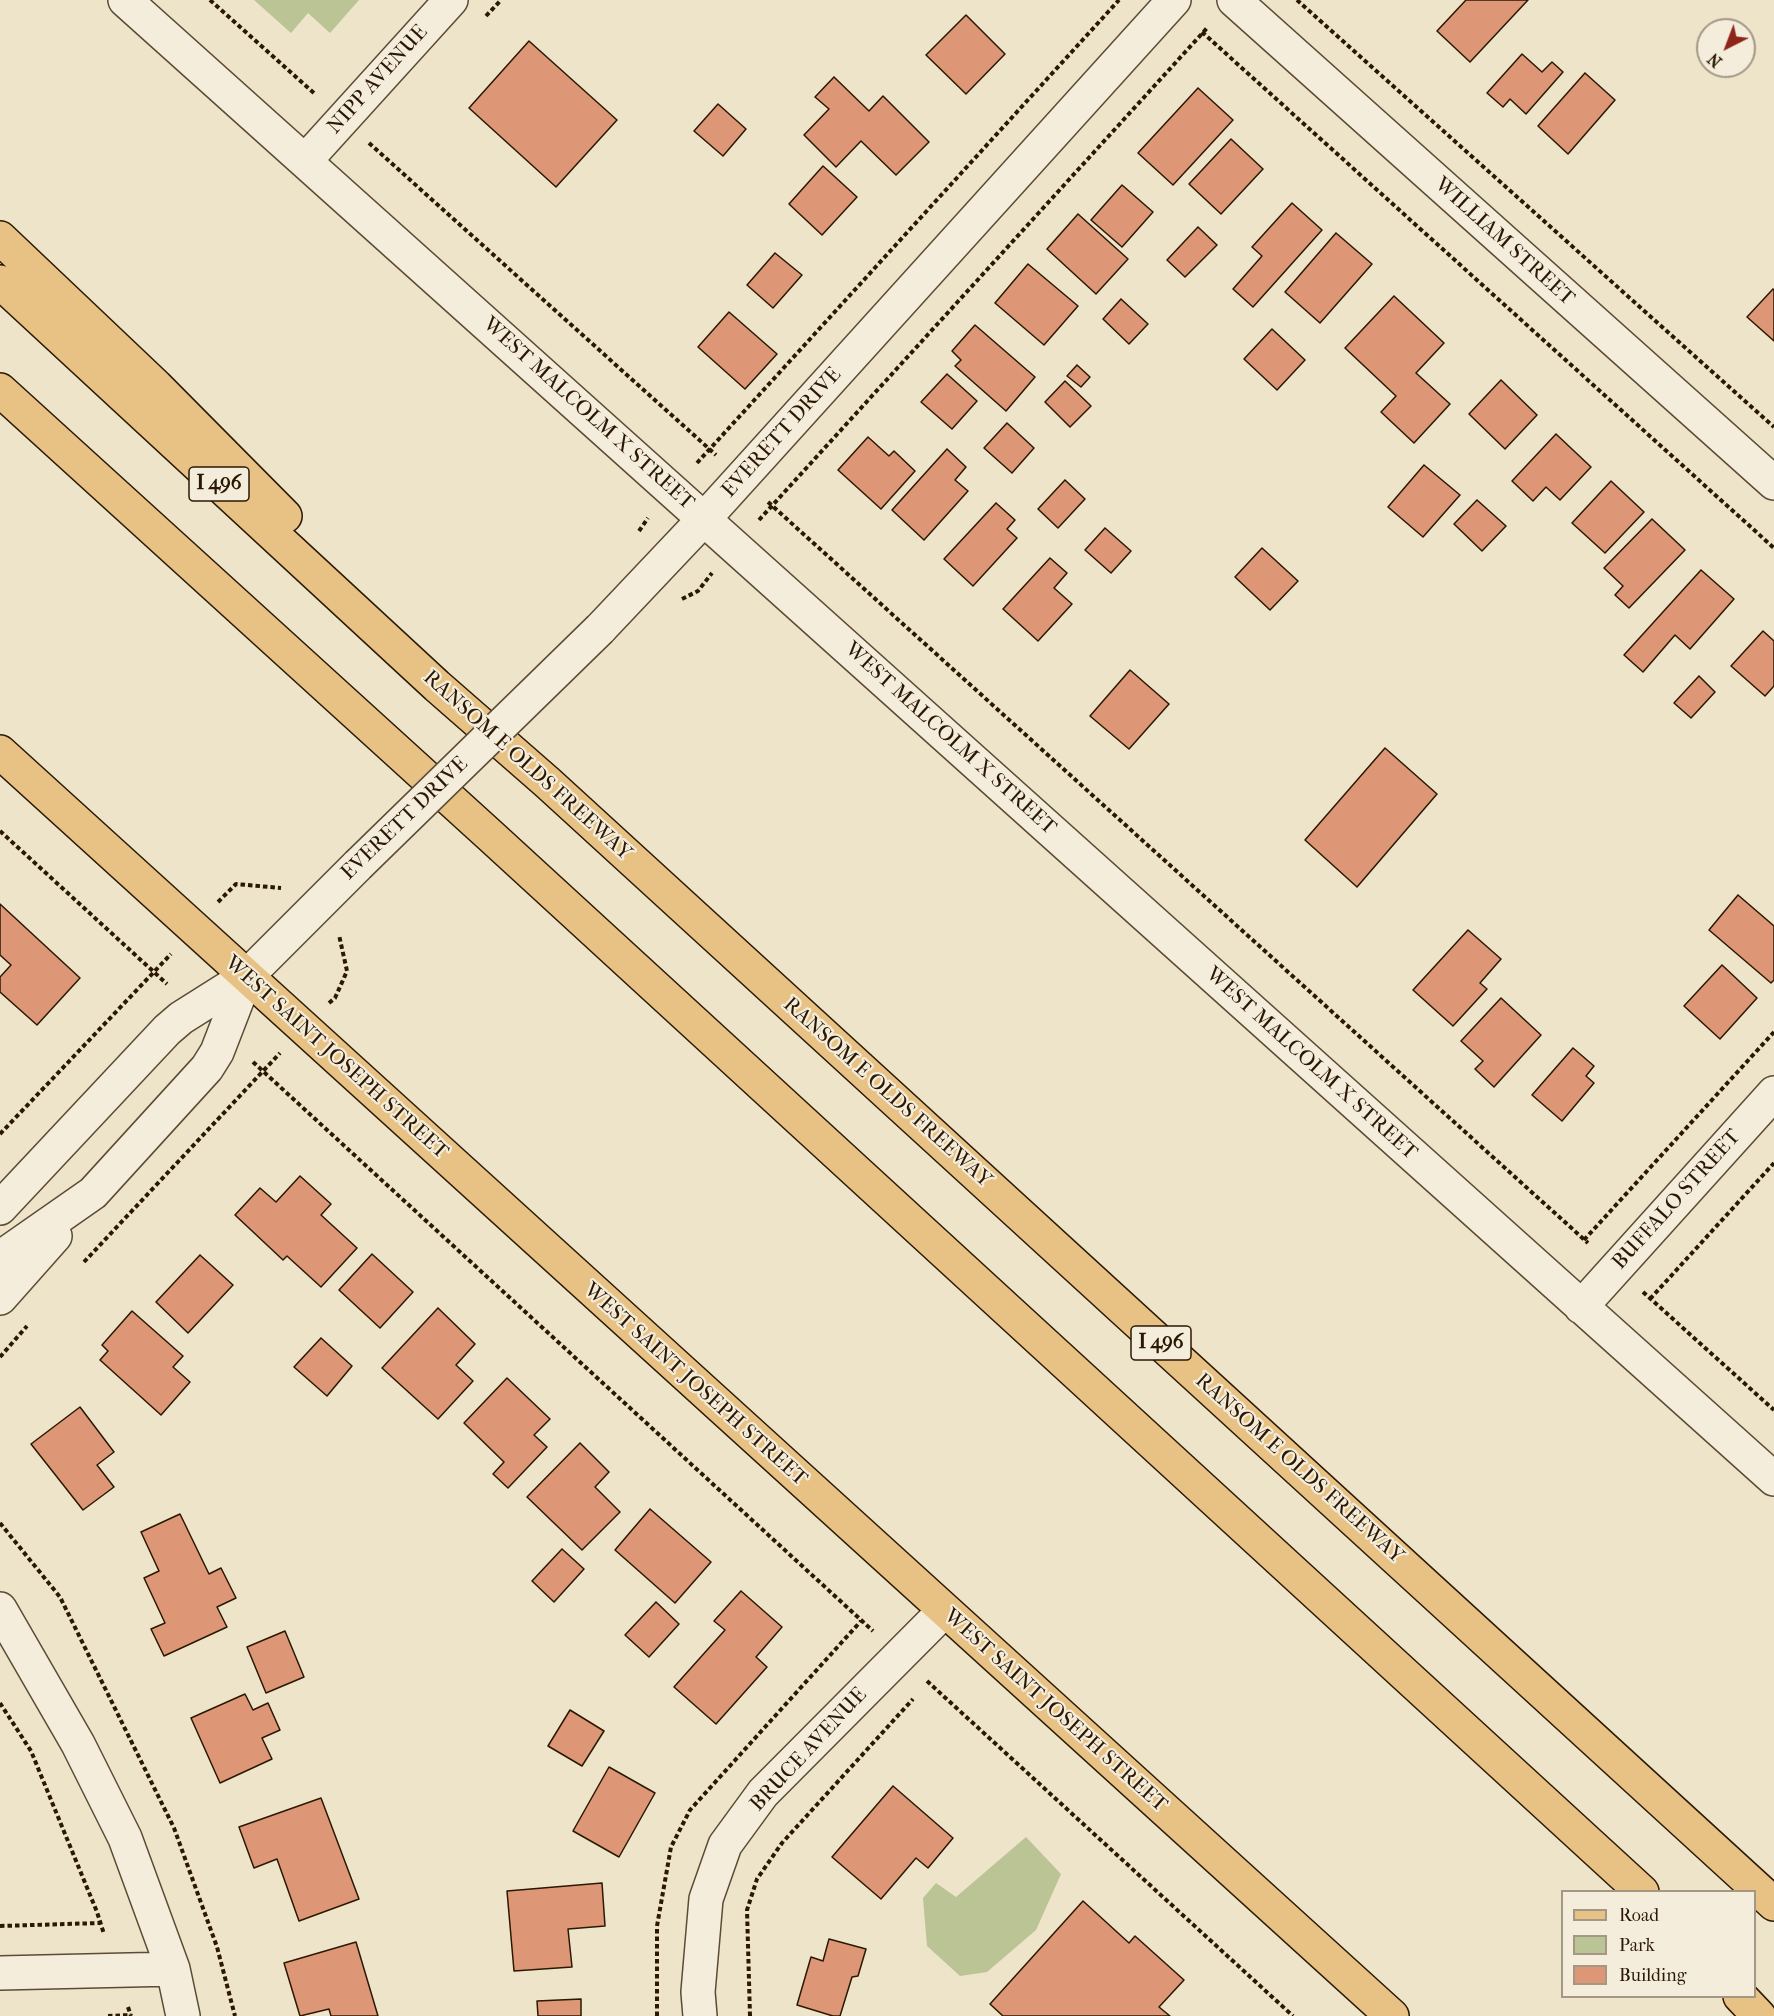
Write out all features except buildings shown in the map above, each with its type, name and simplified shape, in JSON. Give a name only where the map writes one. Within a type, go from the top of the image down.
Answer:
[{"type":"main road","points":[[0,238],[156,386],[292,524],[416,666]]},
{"type":"main road","name":"RANSOM E OLDS FREEWAY","points":[[0,282],[416,666],[548,783],[1774,1904]]},
{"type":"main road","points":[[0,390],[494,839],[1640,1890]]},
{"type":"main road","points":[[0,405],[157,532]]},
{"type":"main road","name":"WEST SAINT JOSEPH STREET","points":[[0,752],[1392,2016]]},
{"type":"main road","points":[[1580,1835],[1634,1890]]},
{"type":"main road","points":[[1756,1995],[1774,2012]]},
{"type":"main road","points":[[1742,1998],[1759,2016]]},
{"type":"street","name":"WEST MALCOLM X STREET","points":[[125,0],[1774,1479]]},
{"type":"street","name":"NIPP AVENUE","points":[[305,161],[451,0]]},
{"type":"street","name":"WILLIAM STREET","points":[[1234,0],[1774,483]]},
{"type":"street","name":"EVERETT DRIVE","points":[[0,1208],[167,1030],[195,1009],[246,977],[600,629],[705,518],[1173,2]]},
{"type":"street","name":"EVERETT DRIVE","points":[[0,1258],[93,1192],[207,1068],[224,1036],[246,977]]},
{"type":"street","name":"BUFFALO STREET","points":[[1581,1307],[1774,1093]]},
{"type":"street","points":[[0,1298],[93,1192]]},
{"type":"street","points":[[0,1609],[78,1744],[125,1838],[173,1969],[183,2016]]},
{"type":"street","name":"BRUCE AVENUE","points":[[700,2016],[698,1992],[706,1899],[725,1845],[763,1793],[944,1611]]},
{"type":"street","points":[[0,1973],[173,1969]]},
{"type":"path","points":[[210,0],[1774,1410]]},
{"type":"path","points":[[635,536],[672,490],[1119,0]]},
{"type":"path","points":[[1297,0],[1774,427]]},
{"type":"path","points":[[1173,2],[1202,33],[1774,548]]},
{"type":"path","points":[[678,600],[698,591],[735,546],[1210,25]]},
{"type":"path","points":[[0,831],[195,1009]]},
{"type":"path","points":[[0,1134],[236,884],[280,889],[289,882]]},
{"type":"path","points":[[1584,1240],[1774,1032]]},
{"type":"path","points":[[224,1036],[1293,2016]]},
{"type":"path","points":[[1650,1299],[1774,1163]]},
{"type":"path","points":[[0,1523],[60,1597],[174,1828],[217,1947],[235,2016]]},
{"type":"path","points":[[750,2016],[747,1910],[757,1879],[782,1843],[928,1682]]},
{"type":"path","points":[[0,1703],[31,1751],[100,1923],[131,2016],[108,2016]]},
{"type":"path","points":[[0,1926],[100,1923]]},
{"type":"green space","points":[[254,0],[359,0],[330,33],[308,13],[291,33]]},
{"type":"green space","points":[[1026,1837],[1061,1874],[1036,1930],[987,1972],[960,1976],[927,1946],[923,1898],[936,1883],[956,1897]]}]
